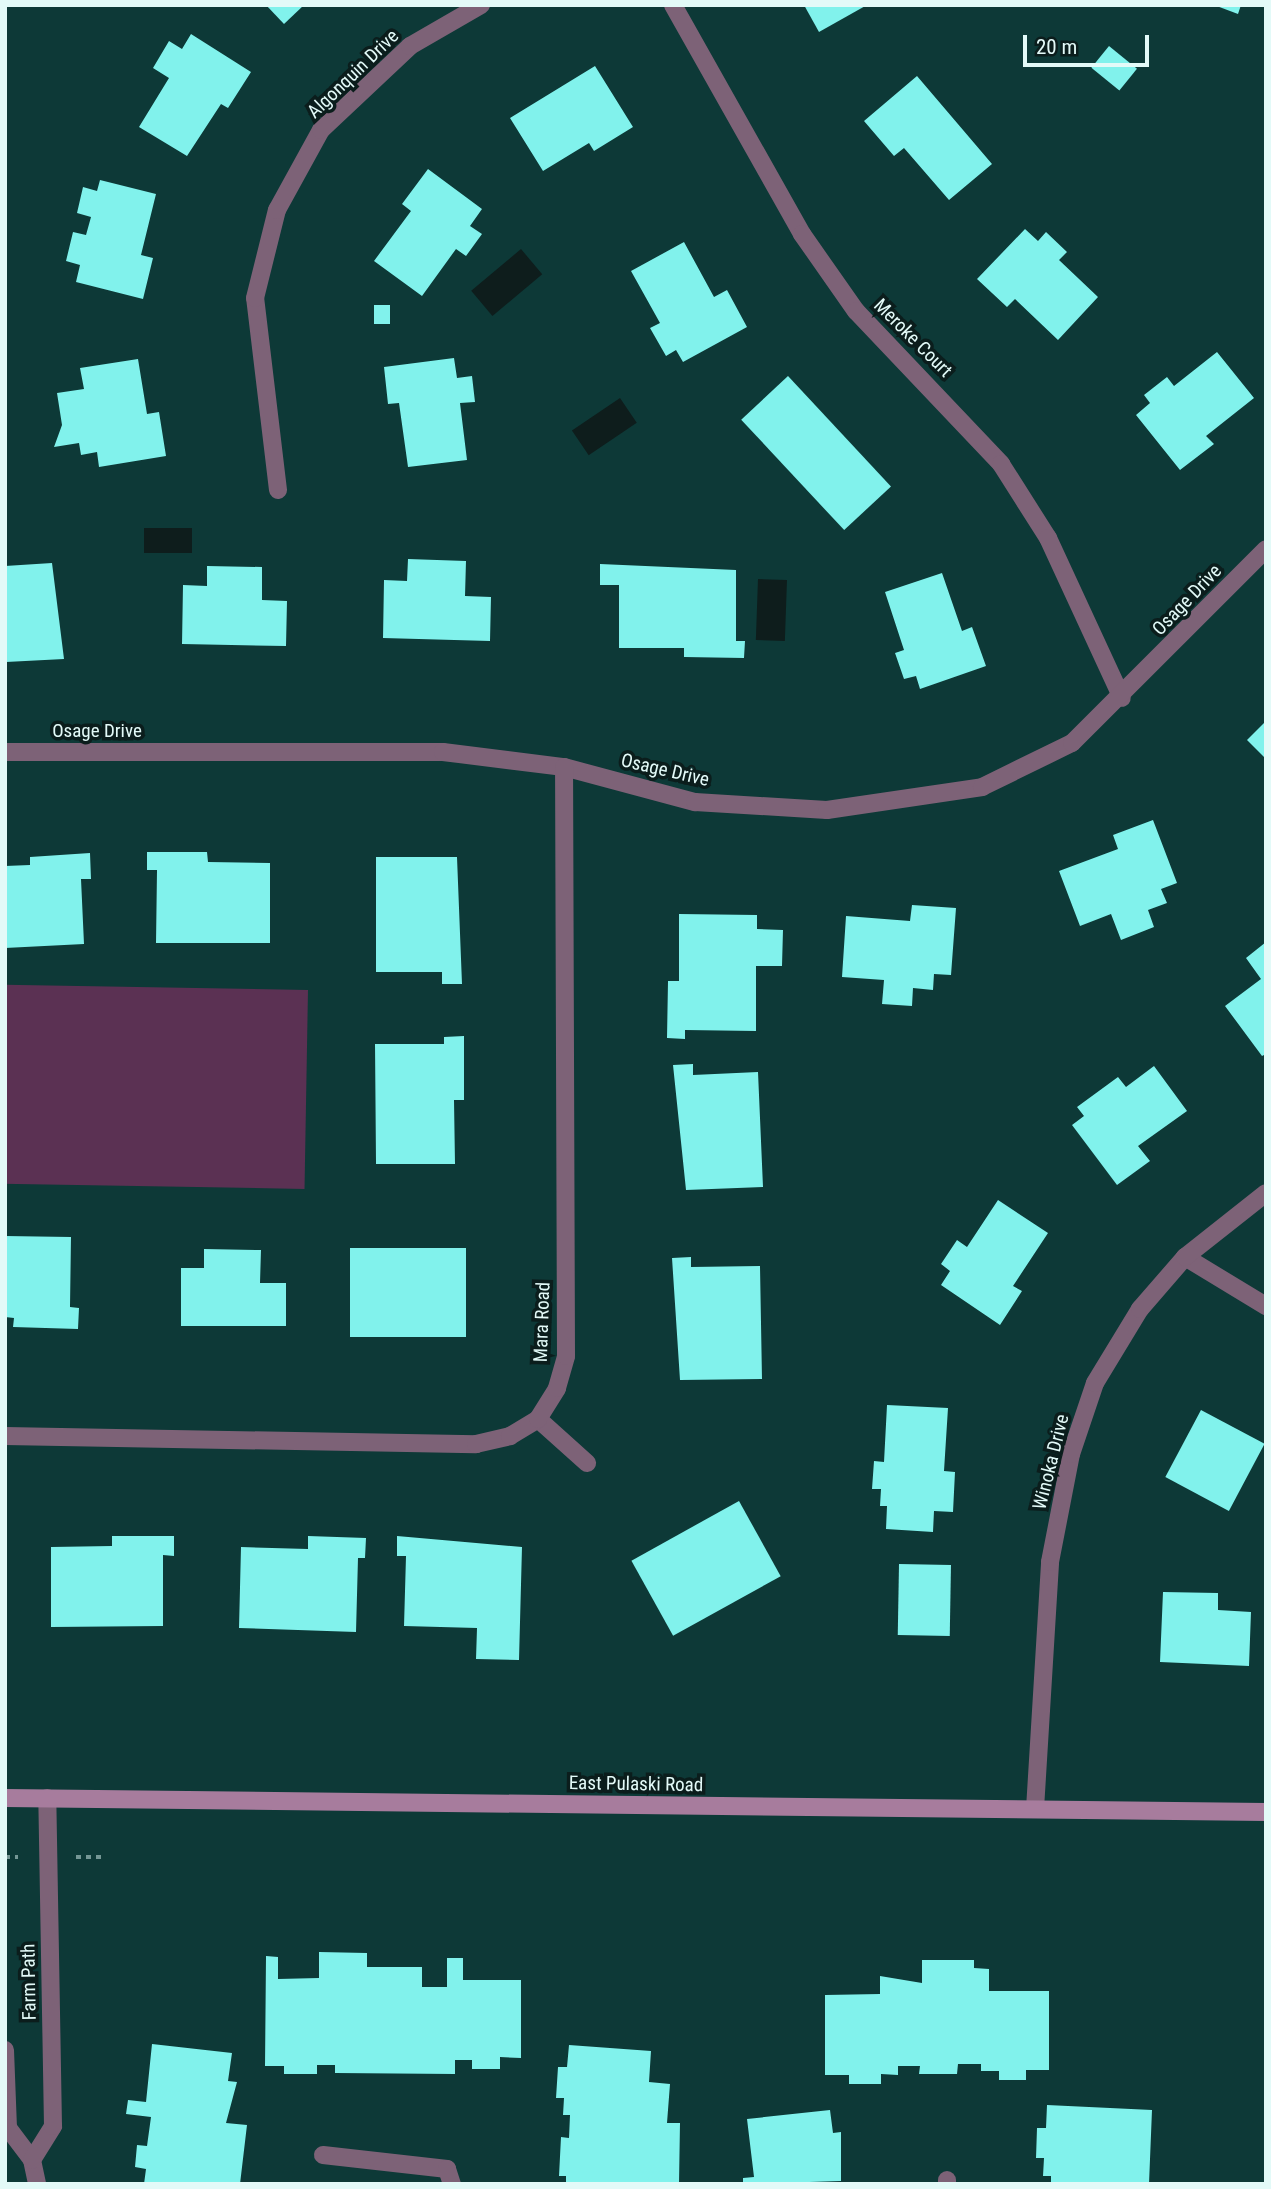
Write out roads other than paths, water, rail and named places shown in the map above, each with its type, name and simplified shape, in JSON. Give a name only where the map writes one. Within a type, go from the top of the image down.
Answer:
[{"type":"main road","name":"East Pulaski Road","points":[[5,1798],[1266,1812]]},
{"type":"street","name":"Algonquin Drive","points":[[278,490],[256,298],[277,210],[321,130],[410,46],[481,5]]},
{"type":"street","name":"Meroke Court","points":[[673,5],[802,234],[848,300],[1007,474],[1048,538],[1122,698]]},
{"type":"street","name":"Osage Drive","points":[[5,752],[443,752],[564,767],[695,802],[827,810],[982,788],[1072,743],[1122,698],[1266,549]]},
{"type":"street","name":"Mara Road","points":[[5,1436],[476,1444],[510,1436],[538,1419],[557,1388],[565,1356],[564,767]]},
{"type":"street","name":"Winoka Drive","points":[[1035,1809],[1050,1562],[1071,1454],[1095,1382],[1140,1309],[1185,1257],[1266,1194]]},
{"type":"street","points":[[1185,1257],[1266,1306]]},
{"type":"street","points":[[538,1419],[587,1463]]},
{"type":"street","name":"Farm Path","points":[[32,2160],[54,2126],[47,1798]]},
{"type":"street","points":[[5,2050],[8,2128],[32,2160],[37,2184]]},
{"type":"street","points":[[323,2155],[447,2169],[452,2184]]}]
